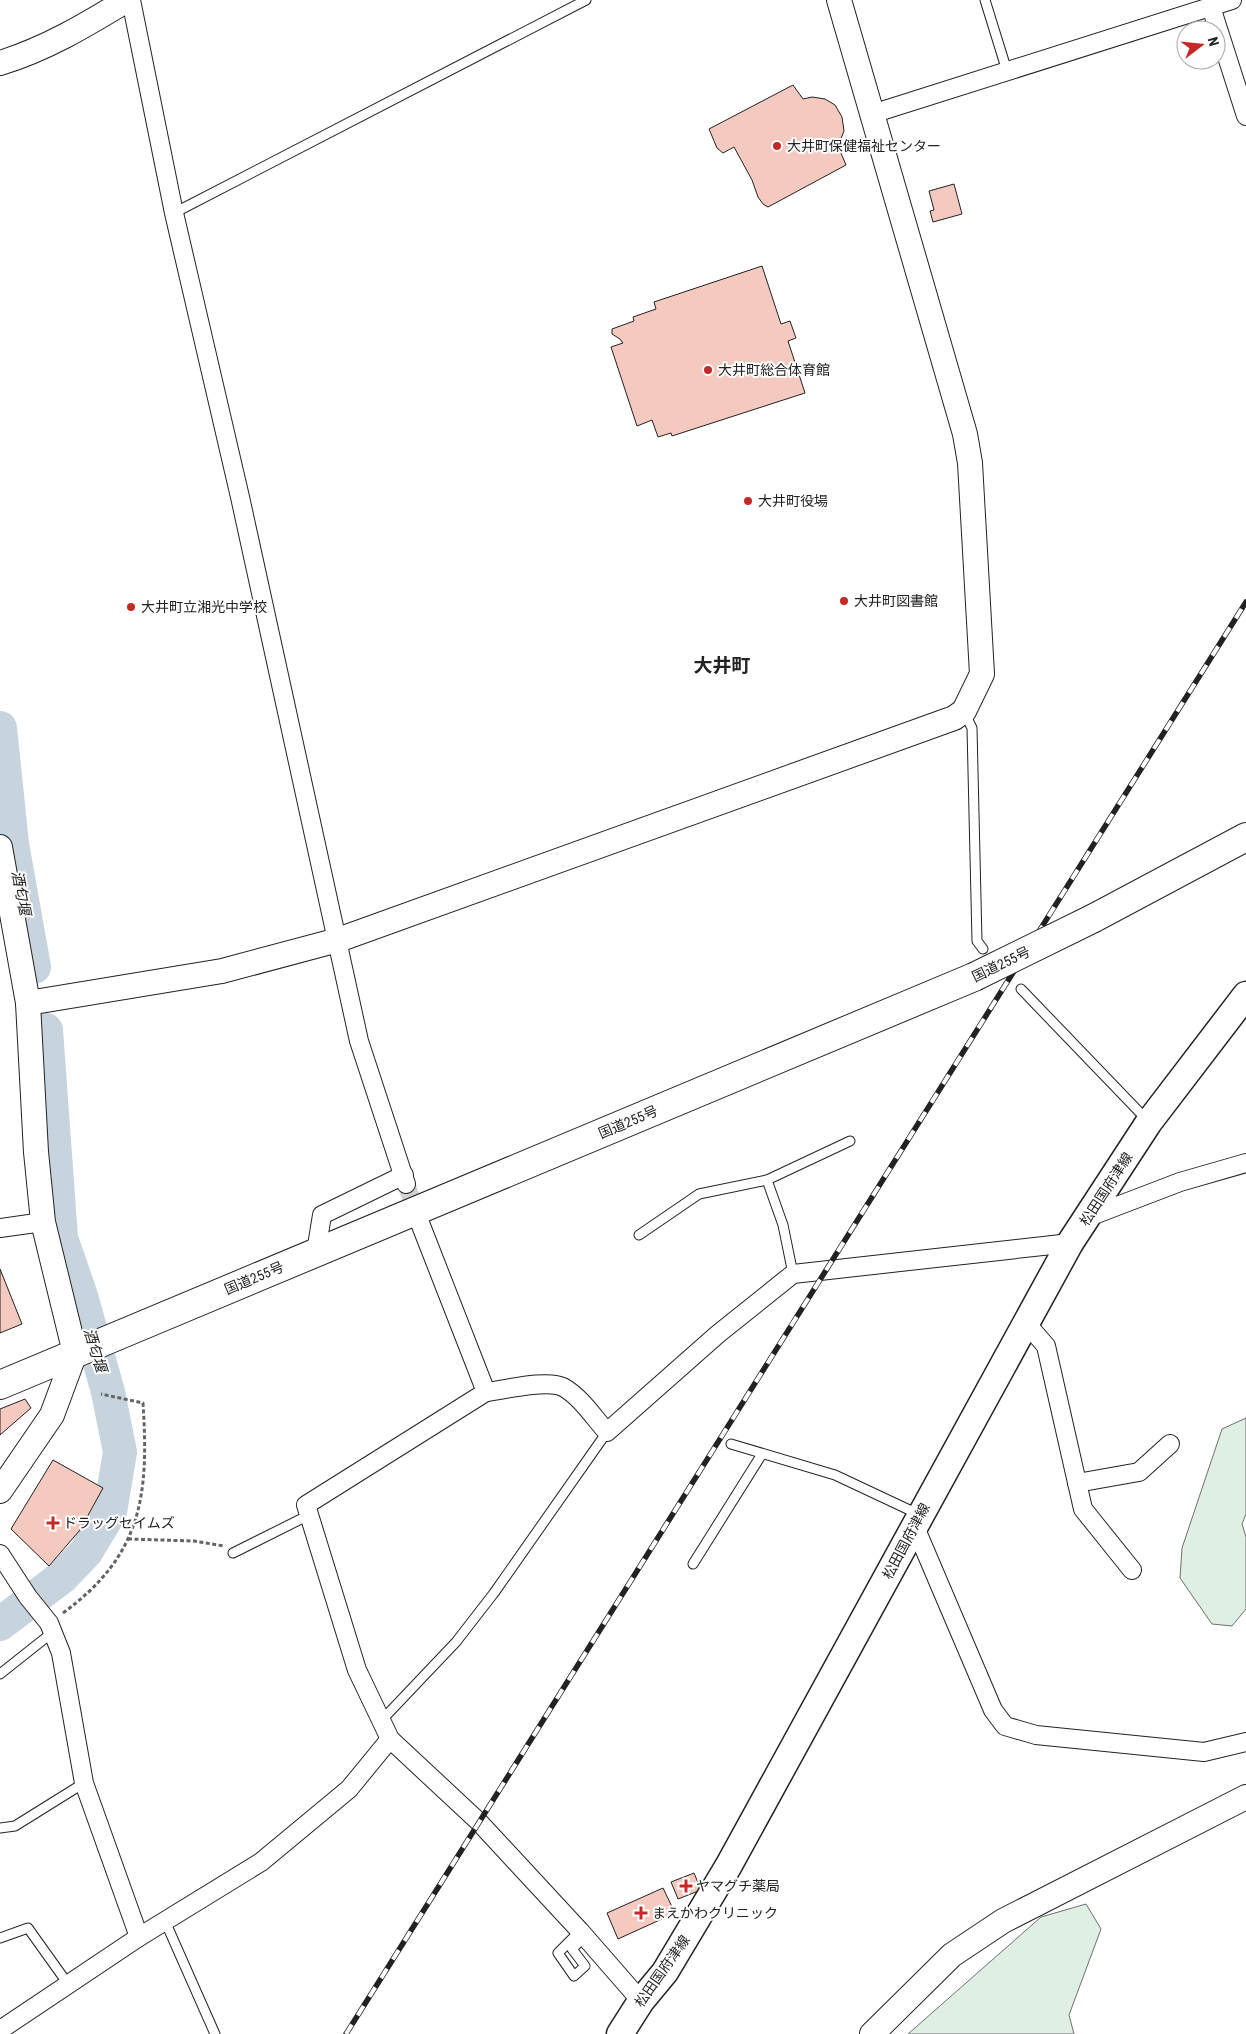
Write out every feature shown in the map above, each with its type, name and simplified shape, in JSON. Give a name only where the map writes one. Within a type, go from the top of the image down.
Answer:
[{"type":"highway","name":"国道255号","points":[[0,1385],[974,977],[1094,918],[1246,837]]},
{"type":"main road","name":"松田国府津線","points":[[1201,1054],[1246,976]]},
{"type":"main road","name":"松田国府津線","points":[[624,2033],[641,2001],[665,1972],[729,1865],[1070,1243],[1149,1122],[1246,995]]},
{"type":"street","points":[[0,63],[61,39],[128,0]]},
{"type":"street","points":[[131,0],[174,212],[238,487],[359,1041],[405,1180],[322,1215],[316,1252]]},
{"type":"street","points":[[28,1003],[222,971],[338,940],[954,718],[964,712],[982,674],[970,463],[965,434],[839,0]]},
{"type":"street","points":[[872,114],[1232,0]]},
{"type":"street","points":[[1211,6],[1246,116]]},
{"type":"street","points":[[0,847],[28,1003],[36,1152],[44,1222],[80,1351],[52,1415],[0,1491]]},
{"type":"street","points":[[1086,1218],[1180,1182],[1246,1163]]},
{"type":"street","points":[[0,1228],[44,1222]]},
{"type":"street","points":[[420,1223],[486,1392]]},
{"type":"street","points":[[641,2001],[583,1934],[479,1822],[390,1739],[357,1670],[306,1505],[486,1392],[546,1384],[562,1387],[578,1399],[607,1432],[718,1334],[793,1274],[1070,1243]]},
{"type":"street","points":[[1026,1324],[1046,1346],[1083,1509],[1132,1570]]},
{"type":"street","points":[[1077,1483],[1139,1472],[1170,1444]]},
{"type":"street","points":[[917,1521],[993,1710],[1005,1726],[1036,1735],[1204,1752],[1246,1742]]},
{"type":"street","points":[[0,1554],[28,1597],[50,1625],[61,1653],[84,1783],[139,1937]]},
{"type":"street","points":[[0,2030],[139,1937],[261,1862],[349,1789],[390,1739]]},
{"type":"street","points":[[872,2034],[952,1956],[1003,1922],[1246,1797]]},
{"type":"lane","points":[[174,212],[586,0]]},
{"type":"lane","points":[[985,0],[1007,71]]},
{"type":"lane","points":[[964,712],[972,728],[977,941],[983,949]]},
{"type":"lane","points":[[1021,989],[1149,1122]]},
{"type":"lane","points":[[640,1235],[698,1194],[767,1180],[850,1141]]},
{"type":"lane","points":[[767,1180],[783,1225],[793,1274]]},
{"type":"lane","points":[[381,1722],[456,1642],[494,1593],[607,1432]]},
{"type":"lane","points":[[731,1444],[835,1475],[917,1521]]},
{"type":"lane","points":[[693,1564],[762,1454]]},
{"type":"lane","points":[[231,1550],[309,1515]]},
{"type":"lane","points":[[0,1674],[50,1625]]},
{"type":"lane","points":[[0,1828],[15,1826],[84,1783]]},
{"type":"lane","points":[[165,1921],[216,2034]]},
{"type":"lane","points":[[0,1938],[28,1928],[68,1984]]},
{"type":"lane","points":[[583,1934],[572,1948],[585,1966],[574,1976],[558,1953],[583,1934]]},
{"type":"path","points":[[50,1625],[104,1578],[128,1539],[141,1505],[146,1452],[143,1403],[101,1394]]},
{"type":"path","points":[[128,1539],[194,1541],[231,1550]]},
{"type":"green space","points":[[1246,1418],[1246,1514],[1242,1524],[1246,1537],[1246,1609],[1232,1626],[1212,1624],[1180,1578],[1182,1548],[1222,1429]]},
{"type":"green space","points":[[1086,1904],[1101,1929],[1069,2015],[1074,2034],[908,2034],[1041,1917]]},
{"type":"building","name":"大井町保健福祉センター","points":[[793,85],[803,99],[812,97],[825,99],[835,105],[842,117],[844,131],[838,146],[846,165],[768,207],[758,197],[752,180],[734,147],[723,153],[717,148],[709,129]]},
{"type":"building","points":[[954,184],[962,214],[933,222],[930,211],[934,210],[929,191]]},
{"type":"building","name":"大井町総合体育館","points":[[762,266],[781,324],[790,321],[796,338],[788,341],[805,393],[672,436],[671,433],[658,437],[652,420],[637,426],[611,347],[623,343],[612,334],[612,329],[634,321],[633,317],[656,309],[654,302]]},
{"type":"building","points":[[0,1269],[22,1324],[0,1333]]},
{"type":"building","points":[[25,1399],[31,1408],[0,1435],[0,1409]]},
{"type":"building","points":[[53,1460],[103,1488],[80,1530],[49,1566],[11,1529]]},
{"type":"building","name":"ヤマグチ薬局","points":[[694,1873],[701,1890],[678,1899],[671,1882]]},
{"type":"building","name":"まえかわクリニック","points":[[663,1888],[675,1913],[618,1939],[607,1913]]},
{"type":"waterway","name":"酒匂堰","points":[[0,728],[12,844],[34,967]]},
{"type":"waterway","name":"酒匂堰","points":[[0,1624],[62,1577],[86,1552],[110,1512],[120,1452],[108,1392],[81,1296],[61,1238],[46,1030]]},
{"type":"tunnel","points":[[406,1184],[419,1220]]},
{"type":"railway","points":[[346,2034],[1246,602]]},
{"type":"place","name":"大井町保健福祉センター","points":[[777,146]]},
{"type":"place","name":"大井町総合体育館","points":[[708,370]]},
{"type":"place","name":"大井町役場","points":[[748,501]]},
{"type":"place","name":"大井町図書館","points":[[844,601]]},
{"type":"place","name":"大井町立湘光中学校","points":[[131,607]]},
{"type":"place","name":"ドラッグセイムズ","points":[[53,1523]]},
{"type":"place","name":"ヤマグチ薬局","points":[[686,1886]]},
{"type":"place","name":"まえかわクリニック","points":[[641,1913]]},
{"type":"district","name":"大井町","points":[[722,665]]}]
